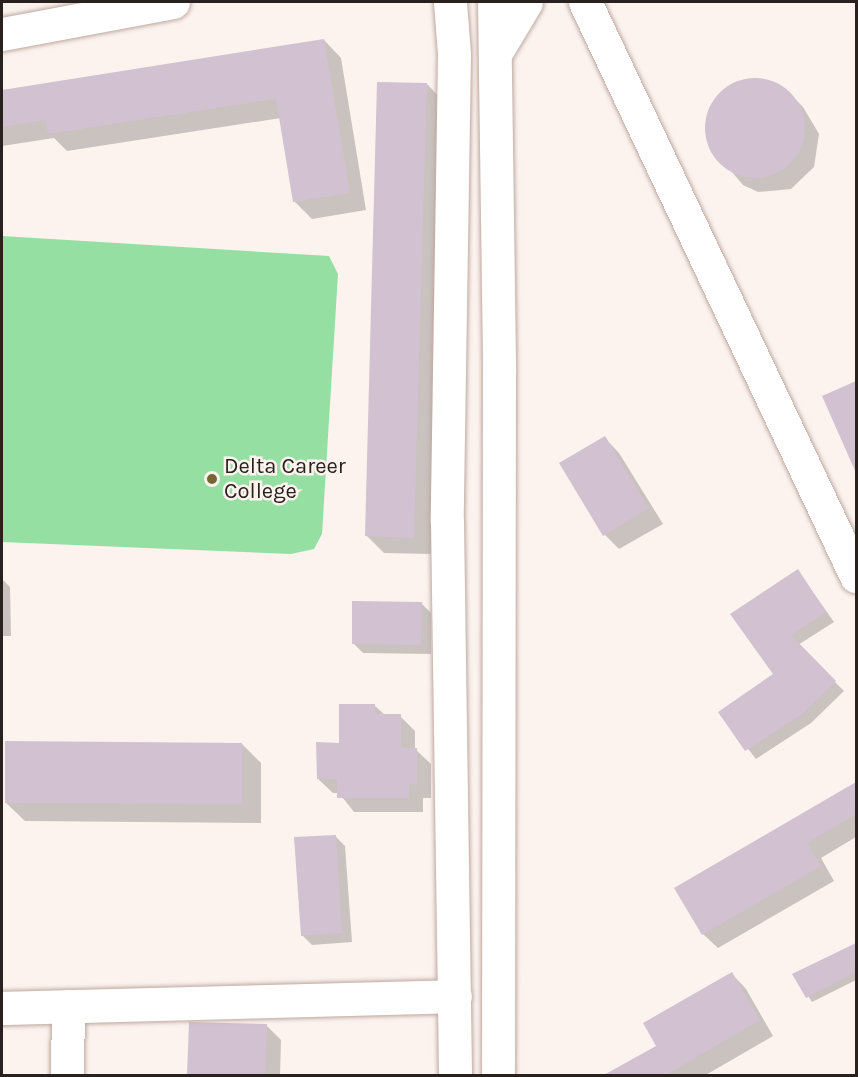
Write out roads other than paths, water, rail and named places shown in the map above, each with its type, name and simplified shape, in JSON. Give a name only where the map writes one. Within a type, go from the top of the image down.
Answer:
[{"type":"street","points":[[2,34],[173,2]]},
{"type":"street","points":[[433,2],[446,23],[454,54]]},
{"type":"street","points":[[450,2],[454,54],[447,521],[455,1076]]},
{"type":"street","points":[[494,2],[498,1076]]},
{"type":"street","points":[[495,54],[526,2]]},
{"type":"street","points":[[585,2],[856,576]]},
{"type":"street","points":[[2,1008],[455,996]]},
{"type":"street","points":[[68,1006],[68,1076]]},
{"type":"place","name":"Delta Career College","points":[[212,479]]}]
